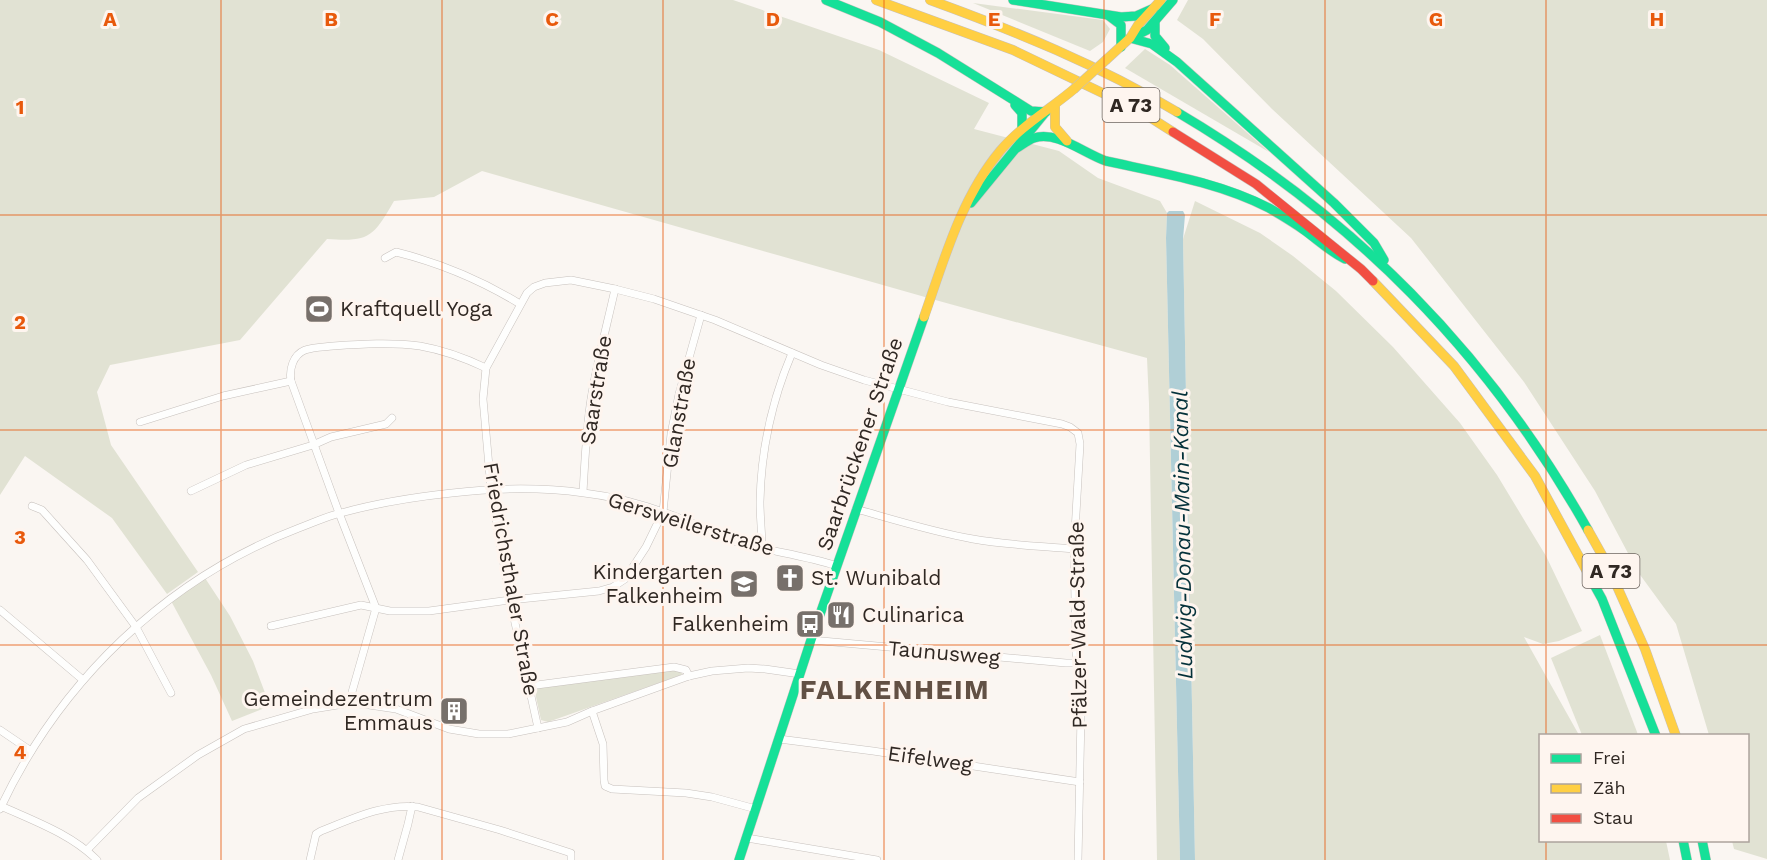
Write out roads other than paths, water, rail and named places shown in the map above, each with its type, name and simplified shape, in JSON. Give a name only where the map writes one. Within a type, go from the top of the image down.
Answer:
[{"type":"main road","points":[[826,0],[880,22],[938,52],[1031,111],[1046,112],[1121,47],[1138,25],[1159,5]]},
{"type":"main road","name":"A 73","points":[[876,0],[956,27],[1029,56],[1132,106],[1205,148],[1261,186],[1312,225],[1357,264],[1446,355],[1500,424],[1540,483],[1572,536],[1603,597],[1633,669],[1656,734]]},
{"type":"main road","name":"A 73","points":[[930,0],[1009,29],[1070,56],[1180,113],[1246,154],[1295,190],[1338,224],[1390,272],[1436,318],[1487,376],[1556,472],[1596,542],[1628,608],[1658,680],[1676,734]]},
{"type":"main road","points":[[1013,0],[1131,17],[1173,0]]},
{"type":"main road","points":[[1159,5],[1154,30],[1156,39],[1177,62],[1334,203],[1374,243],[1390,272]]},
{"type":"main road","points":[[1108,15],[1115,18],[1121,26],[1121,47]]},
{"type":"main road","points":[[1130,38],[1147,30],[1155,22]]},
{"type":"main road","points":[[1130,38],[1152,44],[1177,62]]},
{"type":"main road","points":[[1008,98],[1022,113],[1022,128]]},
{"type":"main road","points":[[1055,105],[1055,127],[1070,144]]},
{"type":"main road","name":"Saarbrückener Straße","points":[[740,860],[811,640],[946,250],[973,190],[985,171],[1004,146],[1030,120],[1046,112]]},
{"type":"main road","name":"Saarbrückener Straße","points":[[963,212],[993,173],[1046,112]]},
{"type":"main road","name":"A 73","points":[[1017,148],[1034,138],[1052,137],[1106,161],[1216,186],[1246,198],[1293,223],[1331,252],[1357,264]]},
{"type":"main road","points":[[1683,842],[1687,860]]},
{"type":"main road","points":[[1702,842],[1706,860]]},
{"type":"street","points":[[385,258],[396,252],[415,257],[474,278],[520,304]]},
{"type":"street","name":"Friedrichsthaler Straße","points":[[538,728],[510,600],[491,489],[483,399],[486,368],[527,293],[534,287],[557,281],[580,281],[654,299],[746,332],[845,374],[898,389]]},
{"type":"street","name":"Saarstraße","points":[[583,492],[586,435],[591,399],[615,289]]},
{"type":"street","name":"Glanstraße","points":[[663,512],[671,434],[688,356],[701,315]]},
{"type":"street","points":[[350,703],[376,608],[313,445],[291,381],[290,375],[294,360],[305,350],[316,348],[371,343],[397,344],[439,351],[486,368]]},
{"type":"street","points":[[762,549],[760,503],[763,460],[778,385],[792,353]]},
{"type":"street","points":[[140,422],[223,396],[291,381]]},
{"type":"street","name":"Pfälzer-Wald-Straße","points":[[898,389],[948,402],[1062,424],[1078,433],[1080,444],[1074,549],[1076,653],[1078,663],[1082,667],[1078,860]]},
{"type":"street","points":[[191,491],[246,465],[313,445],[340,434],[386,424],[392,418]]},
{"type":"street","name":"Gersweilerstraße","points":[[1,808],[31,751],[55,716],[83,681],[136,627],[197,579],[232,558],[270,539],[339,513],[411,497],[491,489],[583,492],[663,512],[725,538],[762,549],[837,566]]},
{"type":"street","points":[[32,506],[42,510],[87,560],[136,627],[171,693]]},
{"type":"street","points":[[856,509],[973,540],[1074,549]]},
{"type":"street","points":[[271,626],[361,605],[390,611],[429,611],[599,591],[613,587],[625,579],[646,546],[663,512]]},
{"type":"street","points":[[0,610],[83,681]]},
{"type":"street","name":"Taunusweg","points":[[811,640],[998,658],[1078,663]]},
{"type":"street","points":[[529,686],[674,668],[686,670],[689,676]]},
{"type":"street","points":[[87,850],[138,798],[198,755],[241,731],[313,709],[350,703],[396,709],[449,729],[479,734],[508,734],[567,722],[689,676],[712,671],[748,668],[800,674]]},
{"type":"street","points":[[592,711],[603,744],[605,786],[612,789],[686,793],[712,797],[756,809]]},
{"type":"street","points":[[0,730],[31,751]]},
{"type":"street","name":"Eifelweg","points":[[779,739],[1080,782]]},
{"type":"street","points":[[398,860],[412,806]]},
{"type":"street","points":[[310,860],[316,834],[321,831],[383,808],[412,806],[500,830],[571,853],[571,860]]},
{"type":"street","points":[[1,808],[52,829],[87,850],[97,860]]},
{"type":"street","points":[[747,838],[877,860]]},
{"type":"water","name":"Ludwig-Donau-Main-Kanal","points":[[1169,211],[1183,211],[1185,215],[1183,239],[1195,860],[1180,860],[1166,238]]},
{"type":"place","name":"Kraftquell Yoga","points":[[319,309]]},
{"type":"place","name":"St. Wunibald","points":[[790,578]]},
{"type":"place","name":"Kindergarten Falkenheim","points":[[744,584]]},
{"type":"place","name":"Culinarica","points":[[841,615]]},
{"type":"place","name":"Falkenheim","points":[[810,624]]},
{"type":"place","name":"Gemeindezentrum Emmaus","points":[[454,711]]},
{"type":"district","name":"FALKENHEIM","points":[[895,690]]}]
